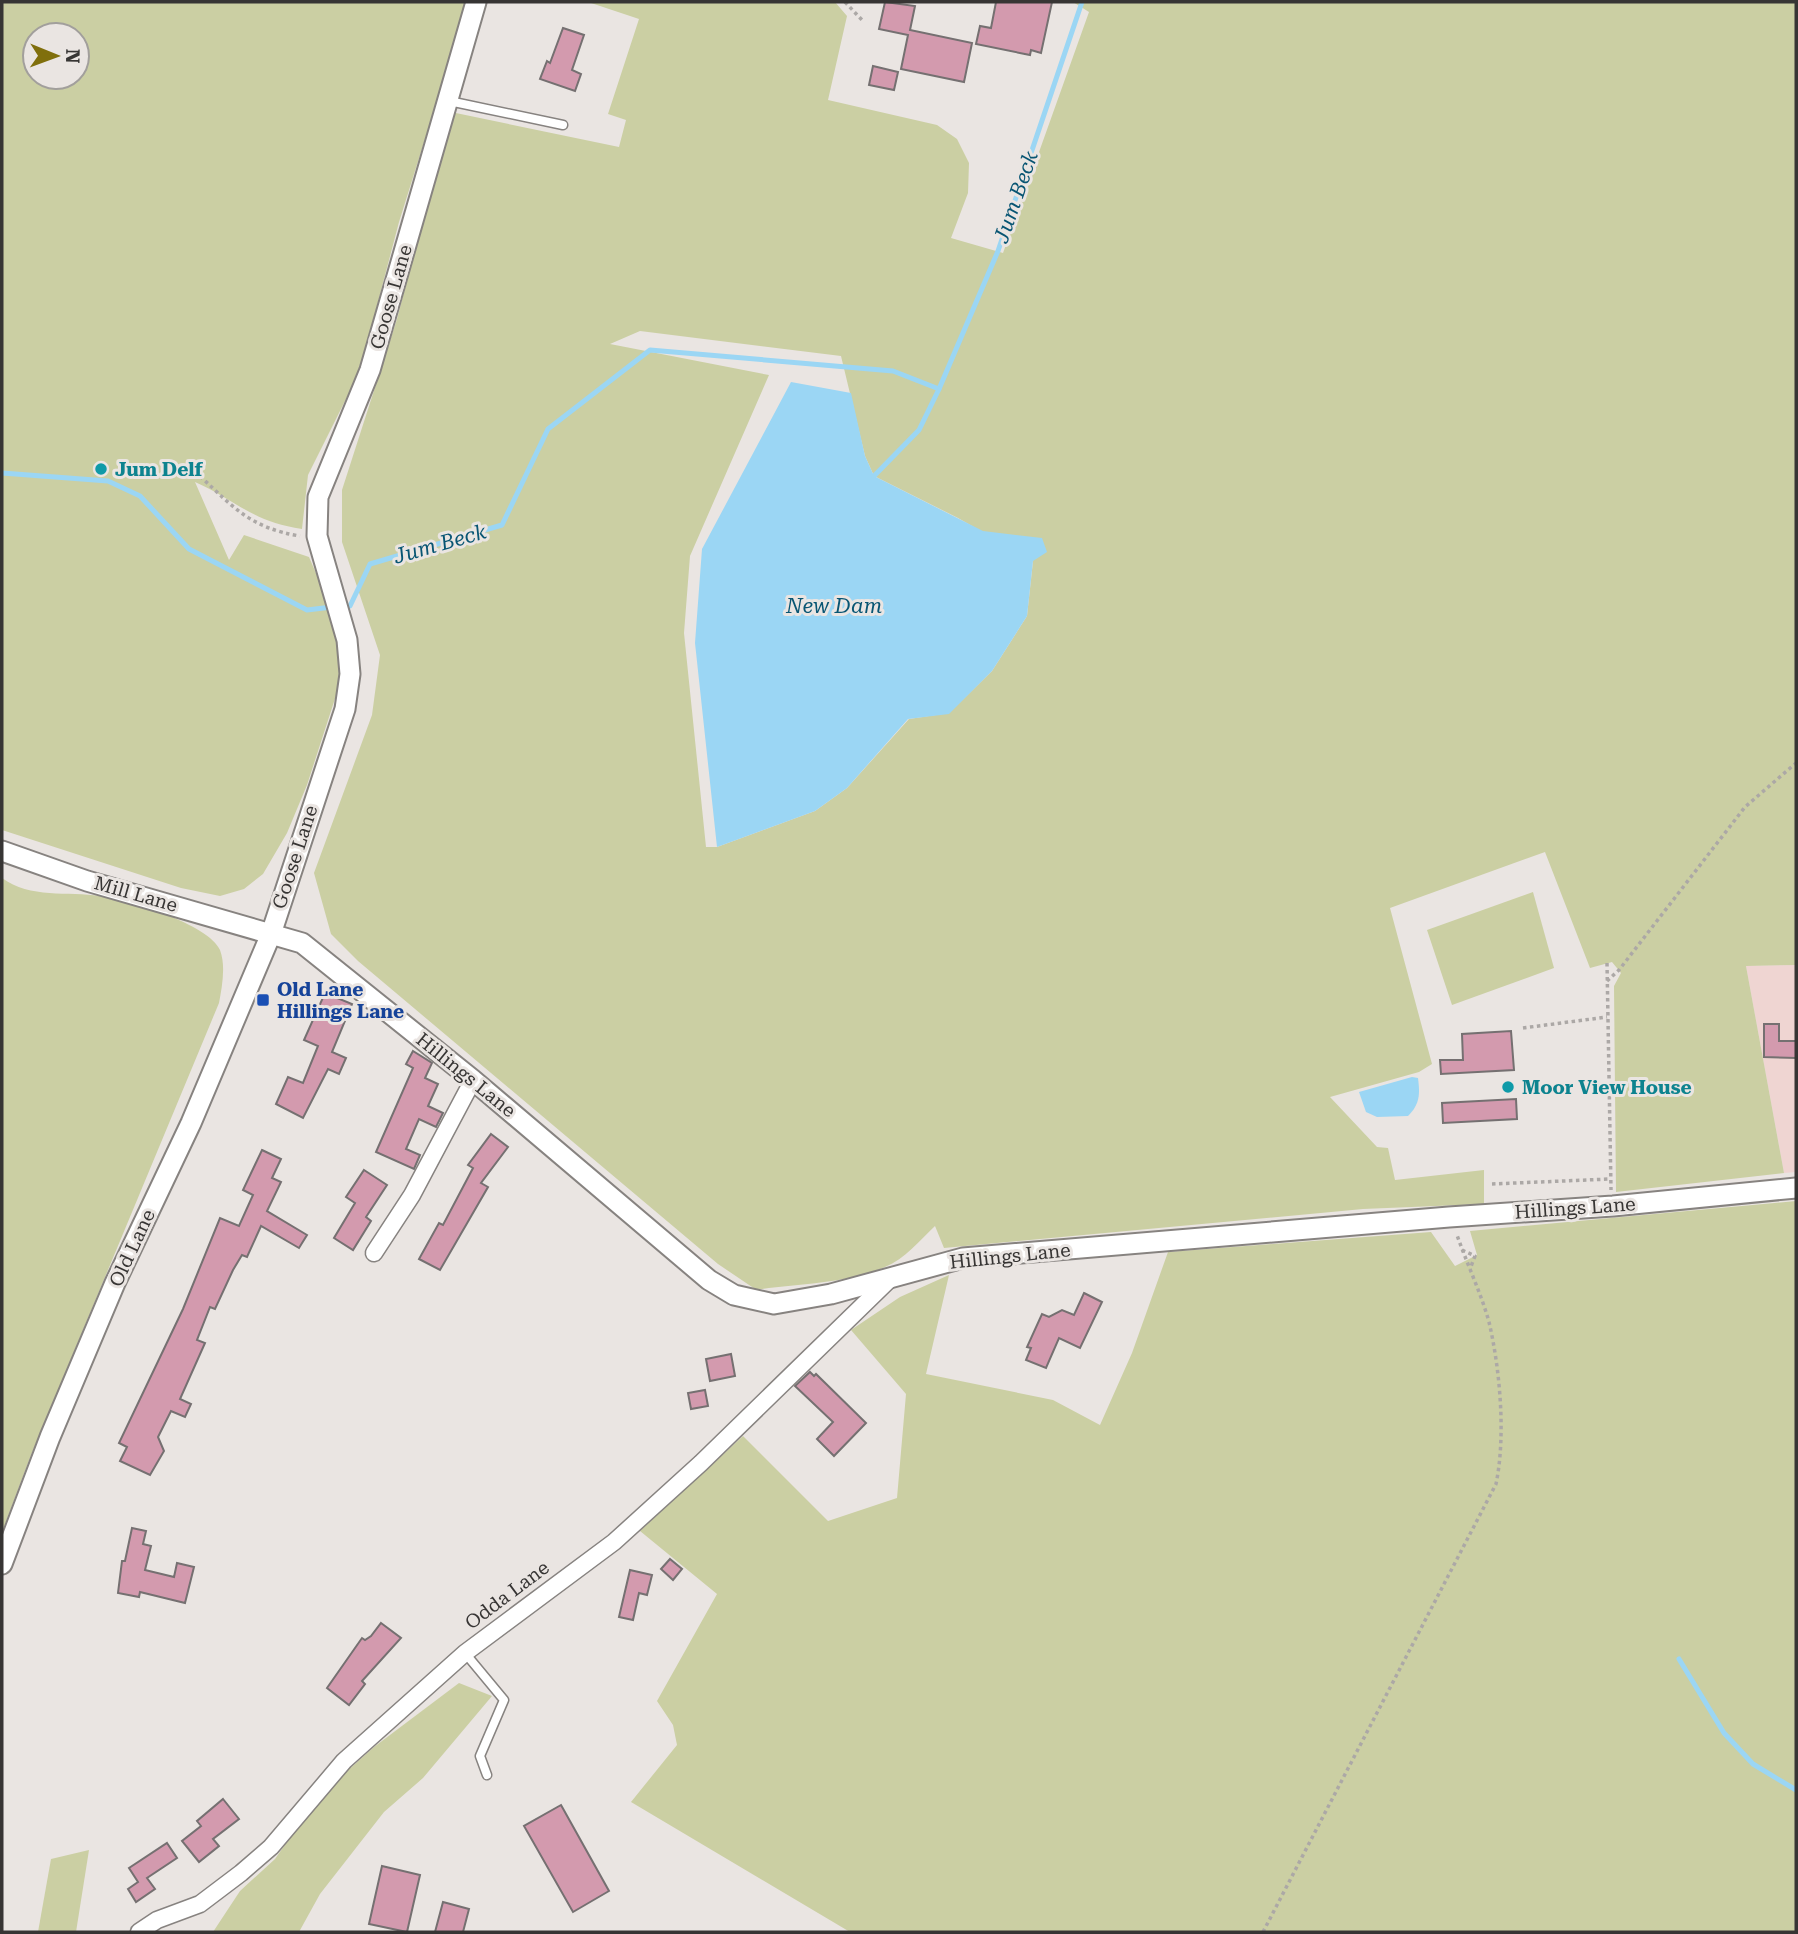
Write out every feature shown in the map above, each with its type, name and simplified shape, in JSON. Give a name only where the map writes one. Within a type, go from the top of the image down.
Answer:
[{"type":"street","name":"Goose Lane","points":[[271,934],[345,709],[351,674],[342,617],[331,589],[317,536],[318,497],[370,370],[476,2]]},
{"type":"street","name":"Mill Lane","points":[[2,851],[87,881],[271,934]]},
{"type":"street","name":"Hillings Lane","points":[[271,934],[302,943],[326,960],[473,1080],[709,1280],[734,1294],[774,1304],[831,1294],[963,1258],[1449,1217],[1613,1206],[1796,1188]]},
{"type":"street","name":"Old Lane","points":[[2,1564],[50,1437],[110,1295],[191,1123],[271,934]]},
{"type":"street","points":[[374,1253],[412,1195],[473,1080]]},
{"type":"street","name":"Odda Lane","points":[[139,1932],[157,1920],[200,1904],[271,1847],[344,1761],[465,1653],[614,1542],[701,1463],[893,1276]]},
{"type":"lane","points":[[447,101],[562,125]]},
{"type":"lane","points":[[465,1653],[503,1700],[480,1756],[487,1775]]},
{"type":"path","points":[[845,2],[862,20]]},
{"type":"path","points":[[200,476],[246,519],[281,533],[317,536]]},
{"type":"path","points":[[1607,981],[1619,970],[1745,807],[1796,763]]},
{"type":"path","points":[[1492,1184],[1610,1179],[1607,963]]},
{"type":"path","points":[[1522,1028],[1607,1017]]},
{"type":"path","points":[[1263,1932],[1496,1484],[1500,1466],[1498,1379],[1488,1321],[1449,1217]]},
{"type":"path","points":[[1462,1250],[1475,1256],[1470,1270]]},
{"type":"shaded area","points":[[1796,965],[1796,1172],[1784,1173],[1746,966]]},
{"type":"green space","points":[[2,2],[468,2],[399,222],[354,383],[308,475],[302,529],[257,516],[195,482],[229,560],[244,535],[309,557],[334,615],[343,674],[307,785],[287,833],[263,874],[244,889],[220,896],[181,888],[2,830]]},
{"type":"green space","points":[[588,2],[835,2],[847,16],[828,100],[937,125],[957,139],[969,163],[968,193],[951,238],[1003,253],[1089,12],[1073,2],[1796,2],[1796,965],[1746,966],[1784,1173],[1616,1192],[1614,986],[1621,973],[1612,962],[1590,968],[1545,852],[1390,908],[1432,1064],[1419,1072],[1330,1097],[1377,1147],[1388,1148],[1395,1180],[1484,1170],[1484,1204],[1363,1209],[944,1248],[935,1226],[899,1259],[871,1272],[824,1282],[755,1289],[718,1264],[358,961],[331,934],[314,873],[372,715],[380,655],[342,542],[342,490],[397,319],[451,112],[619,147],[626,120],[608,114],[639,19]],"holes":[[[640,331],[841,356],[865,456],[874,476],[958,518],[1033,561],[1027,616],[992,671],[949,713],[909,719],[847,788],[815,811],[717,847],[706,847],[684,633],[690,556],[769,375],[610,344]]]},
{"type":"green space","points":[[2,878],[13,885],[37,892],[100,896],[129,902],[166,915],[201,931],[213,940],[222,956],[223,970],[219,1003],[31,1455],[2,1532]]},
{"type":"green space","points":[[1533,892],[1554,968],[1452,1005],[1427,930]]},
{"type":"green space","points":[[1796,1201],[1796,1932],[850,1932],[631,1802],[677,1745],[673,1725],[657,1701],[717,1594],[640,1531],[743,1436],[828,1521],[897,1498],[906,1394],[851,1330],[900,1297],[949,1275],[926,1374],[1053,1400],[1100,1425],[1132,1353],[1168,1252],[1431,1232],[1455,1266],[1477,1255],[1470,1231]]},
{"type":"green space","points":[[459,1683],[492,1696],[423,1778],[384,1812],[320,1894],[299,1932],[213,1932],[240,1891],[275,1859],[319,1796],[374,1747]]},
{"type":"green space","points":[[89,1850],[76,1932],[38,1932],[51,1859]]},
{"type":"water","name":"New Dam","points":[[791,382],[851,393],[865,456],[874,476],[983,531],[1042,538],[1047,552],[1033,561],[1027,616],[992,671],[949,714],[908,719],[847,788],[815,811],[717,847],[695,643],[702,549]]},
{"type":"water","points":[[1412,1077],[1418,1078],[1419,1094],[1415,1107],[1408,1116],[1377,1117],[1366,1112],[1359,1092]]},
{"type":"building","points":[[885,2],[915,6],[910,30],[972,43],[964,82],[901,69],[908,35],[879,29]]},
{"type":"building","points":[[996,2],[1052,2],[1041,53],[1031,50],[1030,55],[976,44],[980,26],[991,28]]},
{"type":"building","points":[[563,28],[584,35],[572,70],[581,74],[575,91],[540,79],[547,61],[550,63]]},
{"type":"building","points":[[873,66],[898,72],[894,90],[869,85]]},
{"type":"building","points":[[325,993],[352,1004],[332,1052],[346,1058],[339,1074],[328,1069],[303,1118],[276,1104],[288,1077],[303,1083],[318,1046],[304,1040]]},
{"type":"building","points":[[1764,1024],[1779,1024],[1779,1041],[1796,1041],[1796,1058],[1764,1057]]},
{"type":"building","points":[[1511,1031],[1514,1070],[1441,1074],[1440,1060],[1463,1060],[1462,1034]]},
{"type":"building","points":[[413,1051],[432,1063],[425,1078],[438,1084],[428,1106],[443,1113],[436,1127],[419,1119],[406,1149],[420,1155],[414,1169],[376,1152],[413,1068],[406,1064]]},
{"type":"building","points":[[1516,1099],[1517,1119],[1443,1123],[1442,1103]]},
{"type":"building","points":[[491,1134],[508,1147],[481,1183],[488,1187],[440,1270],[419,1259],[439,1223],[443,1225],[473,1168],[468,1165]]},
{"type":"building","points":[[262,1150],[281,1159],[272,1178],[281,1182],[267,1211],[307,1235],[299,1248],[261,1226],[247,1257],[242,1255],[215,1309],[210,1307],[197,1340],[205,1343],[180,1399],[191,1404],[185,1417],[171,1411],[158,1437],[164,1451],[150,1475],[120,1461],[127,1447],[119,1443],[183,1309],[220,1218],[239,1226],[253,1195],[243,1190]]},
{"type":"building","points":[[364,1170],[387,1185],[366,1217],[371,1221],[353,1250],[334,1238],[355,1203],[346,1197]]},
{"type":"building","points":[[1084,1293],[1102,1302],[1080,1348],[1059,1338],[1046,1368],[1026,1360],[1031,1348],[1027,1347],[1042,1314],[1049,1317],[1062,1310],[1074,1315]]},
{"type":"building","points":[[731,1354],[735,1376],[710,1381],[706,1359]]},
{"type":"building","points":[[810,1372],[814,1376],[816,1374],[866,1423],[834,1456],[817,1439],[833,1422],[795,1386]]},
{"type":"building","points":[[705,1390],[708,1406],[691,1409],[688,1393]]},
{"type":"building","points":[[132,1528],[146,1531],[143,1544],[151,1546],[145,1570],[174,1577],[177,1563],[194,1567],[185,1603],[140,1592],[139,1597],[118,1593],[122,1561],[125,1561]]},
{"type":"building","points":[[670,1559],[682,1569],[673,1580],[661,1569]]},
{"type":"building","points":[[630,1570],[652,1575],[647,1595],[639,1593],[633,1620],[619,1617]]},
{"type":"building","points":[[381,1623],[401,1638],[362,1681],[365,1684],[349,1705],[327,1688],[362,1638],[365,1640],[371,1636]]},
{"type":"building","points":[[223,1799],[239,1819],[213,1839],[219,1846],[199,1862],[182,1841],[201,1826],[197,1821]]},
{"type":"building","points":[[561,1805],[609,1891],[573,1912],[524,1826]]},
{"type":"building","points":[[167,1843],[177,1858],[147,1878],[155,1889],[136,1902],[128,1889],[138,1882],[129,1868]]},
{"type":"building","points":[[382,1866],[420,1875],[407,1932],[369,1924]]},
{"type":"building","points":[[443,1902],[469,1909],[463,1932],[435,1932]]},
{"type":"waterway","name":"Jum Beck","points":[[874,476],[919,430],[939,389],[998,251],[1082,2]]},
{"type":"waterway","name":"Jum Beck","points":[[342,607],[350,606],[370,564],[502,525],[548,429],[650,350],[893,371],[939,389]]},
{"type":"waterway","name":"Jum Beck","points":[[2,473],[108,481],[140,496],[189,549],[307,610],[332,607]]},
{"type":"waterway","points":[[1679,1659],[1724,1733],[1753,1764],[1796,1790]]},
{"type":"place","name":"Jum Delf","points":[[101,469]]},
{"type":"place","name":"Old Lane Hillings Lane","points":[[263,1000]]},
{"type":"place","name":"Moor View House","points":[[1508,1087]]}]
